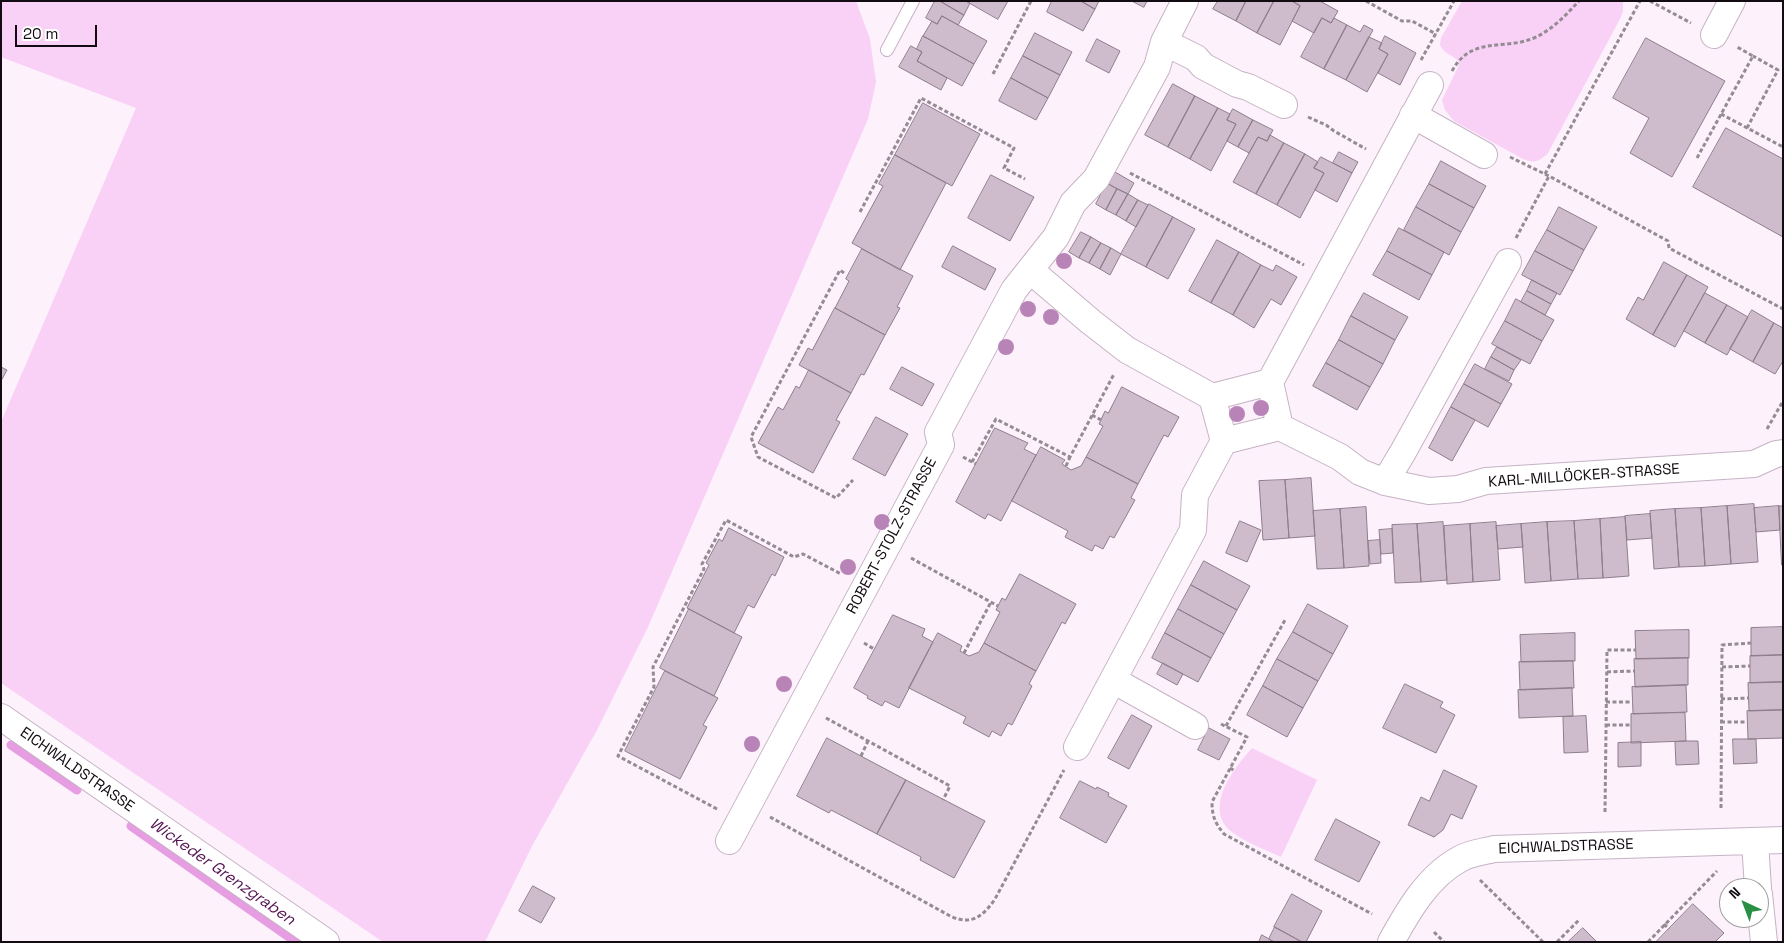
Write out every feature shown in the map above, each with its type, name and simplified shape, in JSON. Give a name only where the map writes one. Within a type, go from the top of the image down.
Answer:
[{"type":"street","name":"ROBERT-STOLZ-STRASSE","points":[[739,822],[941,445],[938,432],[1014,290],[1056,237],[1073,203],[1096,179],[1157,67],[1164,42],[1185,1]]},
{"type":"street","points":[[1714,35],[1732,1]]},
{"type":"street","points":[[1164,42],[1196,58],[1203,66],[1236,84],[1248,87],[1284,105]]},
{"type":"street","points":[[1224,441],[1280,427],[1270,382],[1430,85]]},
{"type":"street","points":[[1413,114],[1484,155]]},
{"type":"street","points":[[1385,482],[1508,262]]},
{"type":"street","points":[[1030,270],[1127,350],[1212,397],[1270,382]]},
{"type":"street","points":[[1077,747],[1193,530],[1195,495],[1224,441],[1212,397]]},
{"type":"street","name":"KARL-MILLÖCKER-STRASSE","points":[[1280,427],[1340,457],[1360,472],[1385,482],[1429,491],[1458,489],[1486,481],[1754,464],[1776,454],[1783,453]]},
{"type":"street","points":[[1113,680],[1195,726]]},
{"type":"street","name":"EICHWALDSTRASSE","points":[[1,717],[326,942]]},
{"type":"street","name":"EICHWALDSTRASSE","points":[[1392,942],[1409,910],[1437,877],[1465,856],[1494,849],[1783,840]]},
{"type":"street","points":[[1756,842],[1758,878]]},
{"type":"street","points":[[1763,928],[1764,942]]},
{"type":"lane","points":[[887,50],[914,1]]},
{"type":"path","points":[[993,74],[1031,1]]},
{"type":"path","points":[[1366,1],[1402,21],[1412,21],[1436,34]]},
{"type":"path","points":[[1454,1],[1417,68],[1430,85],[1447,80],[1460,58],[1468,52],[1534,38],[1562,20],[1579,1]]},
{"type":"path","points":[[1508,262],[1508,252],[1640,1]]},
{"type":"path","points":[[1650,1],[1778,70],[1747,128]]},
{"type":"path","points":[[1697,158],[1752,56]]},
{"type":"path","points":[[860,212],[921,98],[1014,148],[1004,168],[1025,179]]},
{"type":"path","points":[[1284,105],[1305,117],[1326,125],[1388,161]]},
{"type":"path","points":[[1721,114],[1783,147]]},
{"type":"path","points":[[1484,155],[1498,151],[1547,175],[1668,241],[1670,248],[1783,309]]},
{"type":"path","points":[[1106,160],[1326,277]]},
{"type":"path","points":[[844,273],[840,270],[751,437],[758,456],[836,498],[853,480]]},
{"type":"path","points":[[1066,466],[1127,350]]},
{"type":"path","points":[[1092,416],[1100,420]]},
{"type":"path","points":[[972,462],[996,418],[1070,457]]},
{"type":"path","points":[[865,586],[803,554],[794,557],[726,520],[702,564],[704,569],[654,667],[654,687],[618,756],[739,822],[962,921],[971,920],[984,914],[995,900],[1077,747]]},
{"type":"path","points":[[887,545],[998,606]]},
{"type":"path","points":[[964,653],[991,602]]},
{"type":"path","points":[[1226,726],[1285,620]]},
{"type":"path","points":[[1721,808],[1722,645],[1751,643]]},
{"type":"path","points":[[1605,812],[1607,650],[1636,650]]},
{"type":"path","points":[[1722,668],[1750,666]]},
{"type":"path","points":[[1606,672],[1634,671]]},
{"type":"path","points":[[1722,699],[1749,698]]},
{"type":"path","points":[[1606,702],[1633,702]]},
{"type":"path","points":[[801,705],[950,786],[943,800]]},
{"type":"path","points":[[1195,726],[1205,715],[1247,737],[1212,802],[1212,814],[1216,825],[1224,834],[1372,914]]},
{"type":"path","points":[[1721,722],[1747,722]]},
{"type":"path","points":[[1606,726],[1631,725]]},
{"type":"path","points":[[860,756],[868,741]]},
{"type":"path","points":[[1230,768],[1235,771]]},
{"type":"path","points":[[1648,942],[1717,871]]},
{"type":"path","points":[[1480,880],[1543,942]]},
{"type":"path","points":[[1558,942],[1579,920]]},
{"type":"path","points":[[1664,924],[1669,929]]},
{"type":"path","points":[[1434,932],[1444,942]]},
{"type":"shaded area","points":[[1,1],[856,1],[870,39],[876,82],[868,119],[648,627],[597,730],[532,846],[485,942],[383,942],[1,683],[1,422],[136,108],[1,57]]},
{"type":"shaded area","points":[[1462,1],[1623,1],[1623,11],[1620,19],[1548,153],[1539,160],[1530,161],[1523,159],[1454,121],[1445,110],[1442,100],[1459,62],[1442,48],[1440,45],[1441,38]]},
{"type":"shaded area","points":[[1252,748],[1317,780],[1281,857],[1237,836],[1224,823],[1220,812],[1220,801],[1230,777]]},
{"type":"building","points":[[935,1],[940,1],[964,15],[958,25],[942,16],[937,24],[926,18]]},
{"type":"building","points":[[940,1],[966,1],[970,3],[964,15]]},
{"type":"building","points":[[966,1],[1008,1],[998,19]]},
{"type":"building","points":[[1052,1],[1081,1],[1095,9],[1083,31],[1047,12]]},
{"type":"building","points":[[1081,1],[1099,1],[1095,9]]},
{"type":"building","points":[[1132,1],[1147,1],[1144,7]]},
{"type":"building","points":[[1218,1],[1246,1],[1236,21],[1213,9]]},
{"type":"building","points":[[1246,1],[1274,1],[1257,33],[1236,21]]},
{"type":"building","points":[[1274,1],[1292,1],[1300,6],[1280,45],[1257,33]]},
{"type":"building","points":[[1292,1],[1320,1],[1338,11],[1331,23],[1322,18],[1314,33],[1292,21],[1300,6]]},
{"type":"building","points":[[942,16],[987,41],[974,64],[923,36],[932,21],[937,24]]},
{"type":"building","points":[[1322,18],[1331,23],[1334,18],[1347,25],[1324,69],[1301,57]]},
{"type":"building","points":[[1347,25],[1360,32],[1364,25],[1373,30],[1346,80],[1324,69]]},
{"type":"building","points":[[1035,33],[1072,52],[1060,75],[1023,56]]},
{"type":"building","points":[[923,36],[974,64],[962,86],[917,61],[922,52],[917,49]]},
{"type":"building","points":[[1385,36],[1416,53],[1400,85],[1378,73],[1388,54],[1379,49]]},
{"type":"building","points":[[1369,37],[1382,43],[1379,49],[1388,54],[1367,92],[1346,80]]},
{"type":"building","points":[[1646,38],[1725,81],[1672,177],[1630,153],[1649,118],[1613,98]]},
{"type":"building","points":[[1097,39],[1120,51],[1109,73],[1086,61]]},
{"type":"building","points":[[911,46],[922,52],[917,61],[947,78],[941,90],[899,67]]},
{"type":"building","points":[[1023,56],[1060,75],[1048,98],[1011,78]]},
{"type":"building","points":[[1011,78],[1048,98],[1036,120],[999,101]]},
{"type":"building","points":[[1173,84],[1195,96],[1168,147],[1145,135]]},
{"type":"building","points":[[1195,96],[1218,108],[1190,159],[1168,147]]},
{"type":"building","points":[[923,103],[980,134],[952,186],[895,155]]},
{"type":"building","points":[[1218,108],[1230,114],[1227,120],[1236,124],[1211,171],[1190,159]]},
{"type":"building","points":[[1233,109],[1253,120],[1238,147],[1227,141],[1236,124],[1227,120]]},
{"type":"building","points":[[1253,120],[1273,130],[1267,141],[1258,137],[1249,153],[1238,147]]},
{"type":"building","points":[[1726,128],[1783,159],[1783,237],[1693,187]]},
{"type":"building","points":[[1270,135],[1284,143],[1256,194],[1233,182],[1258,137],[1267,141]]},
{"type":"building","points":[[1284,143],[1305,154],[1277,205],[1256,194]]},
{"type":"building","points":[[1339,152],[1358,162],[1352,173],[1333,163]]},
{"type":"building","points":[[1305,154],[1318,162],[1314,168],[1324,173],[1300,218],[1277,205]]},
{"type":"building","points":[[895,155],[946,183],[900,270],[852,243],[883,186],[879,184]]},
{"type":"building","points":[[1321,157],[1352,173],[1337,202],[1315,190],[1324,173],[1314,168]]},
{"type":"building","points":[[1441,161],[1486,186],[1474,208],[1429,184]]},
{"type":"building","points":[[1115,172],[1134,183],[1128,194],[1108,184]]},
{"type":"building","points":[[991,175],[1034,197],[1010,241],[968,218]]},
{"type":"building","points":[[1107,183],[1117,189],[1106,210],[1096,204]]},
{"type":"building","points":[[1429,184],[1474,208],[1461,232],[1416,207]]},
{"type":"building","points":[[1117,189],[1128,194],[1116,215],[1106,210]]},
{"type":"building","points":[[1128,194],[1138,200],[1126,221],[1116,215]]},
{"type":"building","points":[[1138,200],[1148,205],[1136,227],[1126,221]]},
{"type":"building","points":[[1149,204],[1173,217],[1146,267],[1121,254]]},
{"type":"building","points":[[1416,207],[1461,232],[1449,255],[1404,230]]},
{"type":"building","points":[[1559,207],[1597,227],[1584,250],[1547,230]]},
{"type":"building","points":[[1173,217],[1195,229],[1168,279],[1146,267]]},
{"type":"building","points":[[1399,228],[1444,252],[1432,275],[1387,251]]},
{"type":"building","points":[[1547,230],[1584,250],[1573,271],[1535,251]]},
{"type":"building","points":[[1081,232],[1091,237],[1079,258],[1069,252]]},
{"type":"building","points":[[1091,237],[1101,243],[1089,263],[1079,258]]},
{"type":"building","points":[[1217,240],[1239,252],[1211,303],[1189,291]]},
{"type":"building","points":[[1101,243],[1111,248],[1100,269],[1089,263]]},
{"type":"building","points":[[953,246],[996,269],[985,290],[942,267]]},
{"type":"building","points":[[1111,248],[1121,254],[1110,275],[1100,269]]},
{"type":"building","points":[[862,249],[913,276],[897,307],[900,308],[885,335],[835,308],[849,281],[846,279]]},
{"type":"building","points":[[1387,251],[1432,275],[1419,300],[1373,275]]},
{"type":"building","points":[[1535,251],[1573,271],[1560,295],[1522,275]]},
{"type":"building","points":[[1239,252],[1261,265],[1233,315],[1211,303]]},
{"type":"building","points":[[1664,262],[1687,275],[1653,335],[1626,319],[1638,297],[1643,300]]},
{"type":"building","points":[[1261,265],[1273,271],[1276,265],[1297,277],[1281,305],[1271,299],[1254,328],[1233,315]]},
{"type":"building","points":[[1687,275],[1708,287],[1675,347],[1653,335]]},
{"type":"building","points":[[1532,280],[1557,293],[1551,304],[1527,291]]},
{"type":"building","points":[[1527,291],[1551,304],[1545,315],[1521,302]]},
{"type":"building","points":[[1364,293],[1408,317],[1395,340],[1351,316]]},
{"type":"building","points":[[1705,293],[1727,305],[1705,343],[1684,331]]},
{"type":"building","points":[[1516,299],[1554,320],[1542,341],[1505,321]]},
{"type":"building","points":[[1727,305],[1748,317],[1727,355],[1705,343]]},
{"type":"building","points":[[835,308],[885,335],[864,375],[861,374],[851,393],[799,365],[808,348],[812,350]]},
{"type":"building","points":[[1752,310],[1774,323],[1753,362],[1730,349]]},
{"type":"building","points":[[1351,316],[1395,340],[1383,364],[1339,340]]},
{"type":"building","points":[[1505,321],[1542,341],[1530,364],[1492,344]]},
{"type":"building","points":[[1774,323],[1783,328],[1783,361],[1775,374],[1753,362]]},
{"type":"building","points":[[1339,340],[1383,364],[1370,387],[1326,363]]},
{"type":"building","points":[[1497,347],[1521,360],[1514,370],[1491,357]]},
{"type":"building","points":[[1491,357],[1514,370],[1509,381],[1485,369]]},
{"type":"building","points":[[1326,363],[1370,387],[1357,410],[1313,386]]},
{"type":"building","points":[[1475,364],[1512,384],[1501,404],[1464,384]]},
{"type":"building","points":[[1,367],[7,370],[1,381]]},
{"type":"building","points":[[902,367],[934,384],[922,406],[890,389]]},
{"type":"building","points":[[809,370],[851,393],[836,420],[840,422],[813,473],[758,443],[778,407],[783,410],[796,386],[799,388]]},
{"type":"building","points":[[1464,384],[1501,404],[1488,427],[1451,407]]},
{"type":"building","points":[[1122,387],[1179,417],[1168,437],[1164,435],[1138,484],[1086,457],[1103,426],[1099,424],[1105,411],[1108,413]]},
{"type":"building","points":[[1451,407],[1475,420],[1452,461],[1429,448]]},
{"type":"building","points":[[876,417],[908,434],[885,476],[853,459]]},
{"type":"building","points":[[995,428],[1028,443],[1024,449],[1036,455],[1001,521],[988,514],[985,519],[956,502]]},
{"type":"building","points":[[1041,447],[1065,460],[1062,464],[1071,470],[1081,466],[1086,457],[1138,484],[1131,498],[1135,500],[1114,538],[1110,536],[1103,549],[1095,545],[1092,551],[1065,537],[1068,531],[1012,501]]},
{"type":"building","points":[[1311,478],[1315,536],[1289,538],[1285,480]]},
{"type":"building","points":[[1285,480],[1289,538],[1263,540],[1259,481]]},
{"type":"building","points":[[1754,504],[1758,562],[1731,564],[1727,506]]},
{"type":"building","points":[[1727,506],[1731,564],[1705,566],[1701,508]]},
{"type":"building","points":[[1779,506],[1780,530],[1756,532],[1754,508]]},
{"type":"building","points":[[1779,506],[1783,506],[1783,565],[1782,565]]},
{"type":"building","points":[[1366,507],[1369,566],[1344,568],[1340,509]]},
{"type":"building","points":[[1701,508],[1705,566],[1679,567],[1675,509]]},
{"type":"building","points":[[1340,509],[1344,568],[1317,569],[1313,511]]},
{"type":"building","points":[[1675,509],[1679,567],[1654,569],[1650,511]]},
{"type":"building","points":[[1650,514],[1652,538],[1627,540],[1625,516]]},
{"type":"building","points":[[1625,517],[1629,576],[1603,578],[1600,519]]},
{"type":"building","points":[[1600,519],[1603,578],[1578,579],[1574,521]]},
{"type":"building","points":[[1240,521],[1261,530],[1247,562],[1226,553]]},
{"type":"building","points":[[1574,521],[1578,579],[1551,581],[1547,522]]},
{"type":"building","points":[[1443,522],[1447,580],[1421,582],[1417,524]]},
{"type":"building","points":[[1496,522],[1500,580],[1473,582],[1470,524]]},
{"type":"building","points":[[1547,522],[1551,581],[1525,583],[1521,524]]},
{"type":"building","points":[[1417,524],[1421,582],[1395,583],[1392,525]]},
{"type":"building","points":[[1470,524],[1473,582],[1447,584],[1444,526]]},
{"type":"building","points":[[1521,524],[1523,547],[1498,549],[1496,526]]},
{"type":"building","points":[[729,528],[784,557],[775,576],[772,574],[754,608],[748,605],[734,633],[687,608],[709,565],[706,563],[719,539],[722,541]]},
{"type":"building","points":[[1392,529],[1393,553],[1381,554],[1379,530]]},
{"type":"building","points":[[1380,540],[1381,563],[1370,564],[1368,541]]},
{"type":"building","points":[[1204,561],[1250,586],[1237,610],[1191,585]]},
{"type":"building","points":[[1020,574],[1076,604],[1065,624],[1062,622],[1036,671],[984,643],[1000,612],[996,610],[1002,598],[1005,600]]},
{"type":"building","points":[[1191,585],[1237,610],[1224,634],[1178,609]]},
{"type":"building","points":[[1308,604],[1348,626],[1333,654],[1293,632]]},
{"type":"building","points":[[689,609],[742,637],[714,696],[660,668]]},
{"type":"building","points":[[1178,609],[1224,634],[1211,658],[1165,633]]},
{"type":"building","points":[[893,615],[925,629],[922,636],[933,642],[899,708],[885,701],[882,706],[854,688]]},
{"type":"building","points":[[1783,627],[1783,655],[1751,656],[1751,628]]},
{"type":"building","points":[[1689,630],[1689,658],[1636,659],[1635,631]]},
{"type":"building","points":[[1293,632],[1333,654],[1318,681],[1277,659]]},
{"type":"building","points":[[938,633],[962,646],[960,651],[969,656],[979,652],[984,643],[1036,671],[1029,684],[1032,686],[1012,725],[1008,723],[1001,736],[992,731],[989,737],[963,723],[966,717],[909,688]]},
{"type":"building","points":[[1165,633],[1211,658],[1198,682],[1152,658]]},
{"type":"building","points":[[1575,633],[1575,661],[1521,662],[1520,635]]},
{"type":"building","points":[[1783,655],[1783,682],[1750,683],[1750,656]]},
{"type":"building","points":[[1688,658],[1688,685],[1635,687],[1634,659]]},
{"type":"building","points":[[1277,659],[1318,681],[1303,708],[1263,686]]},
{"type":"building","points":[[1573,661],[1574,688],[1520,690],[1519,662]]},
{"type":"building","points":[[1163,663],[1183,674],[1177,685],[1157,674]]},
{"type":"building","points":[[665,671],[718,698],[703,725],[707,727],[680,779],[625,751]]},
{"type":"building","points":[[1783,682],[1783,710],[1749,711],[1748,683]]},
{"type":"building","points":[[1405,684],[1443,702],[1440,707],[1455,715],[1436,753],[1383,728]]},
{"type":"building","points":[[1686,685],[1687,712],[1633,714],[1632,687]]},
{"type":"building","points":[[1263,686],[1303,708],[1287,737],[1247,715]]},
{"type":"building","points":[[1572,688],[1573,716],[1519,718],[1518,690]]},
{"type":"building","points":[[1783,710],[1783,738],[1748,739],[1747,711]]},
{"type":"building","points":[[1685,713],[1686,741],[1631,743],[1631,714]]},
{"type":"building","points":[[1132,715],[1152,726],[1129,769],[1108,758]]},
{"type":"building","points":[[1586,716],[1588,752],[1564,753],[1563,717]]},
{"type":"building","points":[[1209,728],[1230,739],[1219,760],[1198,750]]},
{"type":"building","points":[[827,738],[906,780],[877,834],[831,810],[829,813],[797,796]]},
{"type":"building","points":[[1733,739],[1756,739],[1757,763],[1734,764]]},
{"type":"building","points":[[1698,741],[1699,764],[1676,765],[1675,742]]},
{"type":"building","points":[[1641,742],[1641,766],[1618,767],[1618,743]]},
{"type":"building","points":[[1444,770],[1477,786],[1462,819],[1451,814],[1443,830],[1434,837],[1408,825],[1421,797],[1429,801]]},
{"type":"building","points":[[906,780],[985,821],[954,878],[920,860],[921,857],[877,834]]},
{"type":"building","points":[[1080,781],[1109,793],[1108,796],[1127,806],[1106,843],[1060,818]]},
{"type":"building","points":[[1336,819],[1380,842],[1359,882],[1315,860]]},
{"type":"building","points":[[533,886],[555,898],[541,923],[519,911]]},
{"type":"building","points":[[1292,894],[1322,911],[1306,942],[1302,942],[1274,927]]},
{"type":"building","points":[[1693,904],[1724,933],[1715,942],[1656,942]]},
{"type":"building","points":[[1275,927],[1302,942],[1274,942],[1269,939]]},
{"type":"building","points":[[1583,928],[1597,942],[1568,942]]},
{"type":"building","points":[[1262,935],[1269,939],[1274,942],[1259,942]]},
{"type":"waterway","name":"Wickeder Grenzgraben","points":[[11,745],[77,790]]},
{"type":"waterway","name":"Wickeder Grenzgraben","points":[[131,826],[296,942]]}]
